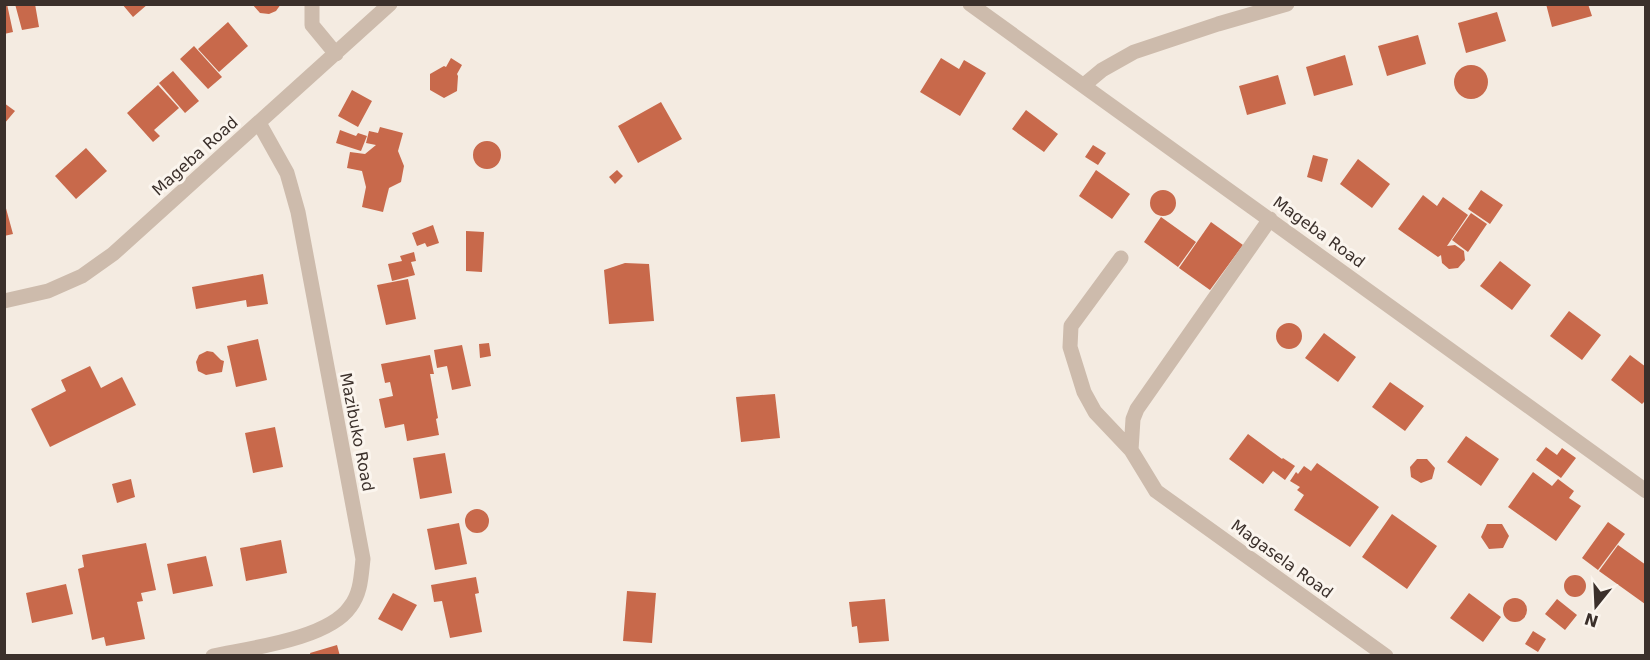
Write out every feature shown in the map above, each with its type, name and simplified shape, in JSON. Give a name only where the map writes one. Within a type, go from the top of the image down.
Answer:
[{"type":"street","points":[[312,4],[312,26],[336,54]]},
{"type":"street","name":"Mageba Road","points":[[4,301],[48,291],[82,276],[113,254],[390,4]]},
{"type":"street","name":"Mageba Road","points":[[970,4],[1646,491]]},
{"type":"street","points":[[1084,85],[1102,70],[1134,52],[1287,4]]},
{"type":"street","name":"Mazibuko Road","points":[[213,656],[287,641],[329,625],[350,608],[360,585],[363,559],[298,212],[287,173],[259,123]]},
{"type":"street","points":[[1131,450],[1137,409],[1270,219]]},
{"type":"street","points":[[1121,258],[1071,326],[1070,347],[1084,392],[1095,412],[1131,450]]},
{"type":"street","name":"Magasela Road","points":[[1131,450],[1156,491],[1386,656]]},
{"type":"building","points":[[4,4],[7,4],[13,32],[4,34]]},
{"type":"building","points":[[15,4],[35,4],[39,27],[22,30]]},
{"type":"building","points":[[122,4],[148,4],[133,17]]},
{"type":"building","points":[[252,4],[281,4],[276,11],[269,14],[260,13]]},
{"type":"building","points":[[1546,4],[1588,4],[1592,16],[1552,27]]},
{"type":"building","points":[[1497,12],[1506,41],[1466,53],[1458,23]]},
{"type":"building","points":[[228,22],[248,46],[219,72],[198,49]]},
{"type":"building","points":[[1418,35],[1426,64],[1387,76],[1378,46]]},
{"type":"building","points":[[194,46],[222,77],[208,89],[180,59]]},
{"type":"building","points":[[1345,55],[1353,85],[1314,96],[1306,67]]},
{"type":"building","points":[[451,58],[462,65],[457,74],[457,91],[444,98],[430,90],[430,74],[446,67]]},
{"type":"building","points":[[941,58],[959,69],[964,60],[986,73],[960,116],[920,92]]},
{"type":"building","points":[[1471,65],[1483,70],[1488,82],[1483,94],[1471,99],[1459,94],[1454,82],[1459,70]]},
{"type":"building","points":[[173,71],[199,101],[185,113],[159,83]]},
{"type":"building","points":[[1278,75],[1286,104],[1247,115],[1239,86]]},
{"type":"building","points":[[158,85],[179,108],[154,130],[160,136],[153,142],[127,113]]},
{"type":"building","points":[[352,90],[372,101],[358,127],[338,116]]},
{"type":"building","points":[[661,102],[682,139],[638,163],[618,126]]},
{"type":"building","points":[[4,103],[15,111],[4,124]]},
{"type":"building","points":[[1026,110],[1058,134],[1044,152],[1012,129]]},
{"type":"building","points":[[380,127],[403,133],[398,151],[404,166],[401,182],[389,188],[383,212],[362,207],[366,187],[362,171],[347,168],[350,152],[365,154],[376,145],[366,143],[369,131],[378,133]]},
{"type":"building","points":[[340,130],[356,136],[358,133],[367,136],[361,151],[336,143]]},
{"type":"building","points":[[487,141],[497,145],[501,155],[497,165],[487,169],[477,165],[473,155],[477,145]]},
{"type":"building","points":[[1093,145],[1106,153],[1098,165],[1085,157]]},
{"type":"building","points":[[86,148],[107,171],[76,199],[55,176]]},
{"type":"building","points":[[1313,155],[1328,159],[1322,182],[1307,177]]},
{"type":"building","points":[[1358,159],[1390,184],[1372,208],[1340,184]]},
{"type":"building","points":[[617,170],[623,176],[615,184],[609,177]]},
{"type":"building","points":[[1096,170],[1130,194],[1112,219],[1079,196]]},
{"type":"building","points":[[1163,190],[1172,194],[1176,203],[1172,212],[1163,216],[1154,212],[1150,203],[1154,194]]},
{"type":"building","points":[[1481,190],[1503,205],[1490,224],[1468,209]]},
{"type":"building","points":[[1423,195],[1437,206],[1443,197],[1468,215],[1447,246],[1455,245],[1464,251],[1465,260],[1458,268],[1449,269],[1442,263],[1441,255],[1438,257],[1398,229]]},
{"type":"building","points":[[4,201],[13,234],[4,236]]},
{"type":"building","points":[[1471,213],[1487,224],[1468,252],[1452,240]]},
{"type":"building","points":[[1161,217],[1196,242],[1178,267],[1144,242]]},
{"type":"building","points":[[1211,222],[1243,245],[1210,290],[1179,268]]},
{"type":"building","points":[[433,225],[439,243],[427,247],[425,243],[417,246],[412,233]]},
{"type":"building","points":[[466,231],[484,232],[482,272],[466,271]]},
{"type":"building","points":[[414,252],[416,261],[411,262],[415,275],[392,281],[388,264],[402,261],[400,256]]},
{"type":"building","points":[[1500,261],[1531,285],[1512,310],[1480,286]]},
{"type":"building","points":[[625,263],[649,264],[654,321],[609,324],[604,270]]},
{"type":"building","points":[[263,274],[268,304],[247,307],[246,300],[196,309],[192,287]]},
{"type":"building","points":[[408,279],[416,319],[386,325],[377,285]]},
{"type":"building","points":[[1569,311],[1601,335],[1582,360],[1550,336]]},
{"type":"building","points":[[1289,323],[1298,327],[1302,336],[1298,345],[1289,349],[1280,345],[1276,336],[1280,327]]},
{"type":"building","points":[[1324,333],[1356,357],[1338,382],[1305,358]]},
{"type":"building","points":[[258,339],[267,380],[236,387],[227,346]]},
{"type":"building","points":[[489,343],[491,356],[480,358],[479,344]]},
{"type":"building","points":[[462,345],[471,386],[452,390],[447,366],[437,368],[434,350]]},
{"type":"building","points":[[207,351],[213,352],[224,361],[222,372],[206,375],[198,371],[196,362],[199,355]]},
{"type":"building","points":[[430,355],[434,374],[430,374],[439,435],[407,441],[404,424],[385,428],[379,399],[393,396],[390,382],[385,383],[381,364]]},
{"type":"building","points":[[1630,355],[1646,367],[1646,400],[1642,404],[1611,380]]},
{"type":"building","points":[[90,366],[101,388],[122,377],[136,405],[50,447],[31,409],[66,391],[61,380]]},
{"type":"building","points":[[1390,382],[1424,406],[1405,431],[1372,407]]},
{"type":"building","points":[[775,394],[780,438],[741,442],[736,397]]},
{"type":"building","points":[[275,427],[283,467],[253,473],[245,433]]},
{"type":"building","points":[[1248,434],[1295,466],[1285,480],[1273,471],[1263,484],[1229,459]]},
{"type":"building","points":[[1466,436],[1499,459],[1481,486],[1447,462]]},
{"type":"building","points":[[1546,447],[1557,455],[1562,448],[1576,458],[1561,478],[1536,460]]},
{"type":"building","points":[[445,453],[452,493],[420,499],[413,458]]},
{"type":"building","points":[[1417,459],[1427,459],[1435,468],[1432,479],[1421,483],[1411,477],[1410,467]]},
{"type":"building","points":[[1317,463],[1379,507],[1350,547],[1294,510],[1304,495],[1297,490],[1300,487],[1290,481],[1304,466],[1311,471]]},
{"type":"building","points":[[1533,472],[1552,486],[1558,479],[1574,491],[1569,498],[1581,506],[1556,541],[1508,507]]},
{"type":"building","points":[[131,479],[135,497],[117,503],[112,484]]},
{"type":"building","points":[[477,509],[485,513],[489,521],[485,529],[477,533],[469,529],[465,521],[469,513]]},
{"type":"building","points":[[1392,514],[1437,546],[1407,589],[1362,557]]},
{"type":"building","points":[[1608,522],[1625,534],[1598,570],[1582,558]]},
{"type":"building","points":[[459,523],[467,564],[435,570],[427,529]]},
{"type":"building","points":[[1487,524],[1502,524],[1509,536],[1503,548],[1489,549],[1481,537]]},
{"type":"building","points":[[281,540],[287,573],[246,581],[240,548]]},
{"type":"building","points":[[146,543],[156,590],[141,593],[143,601],[137,602],[145,639],[106,646],[104,637],[92,640],[78,569],[84,567],[82,555]]},
{"type":"building","points":[[1618,545],[1646,565],[1645,604],[1599,571]]},
{"type":"building","points":[[206,556],[213,586],[173,594],[167,564]]},
{"type":"building","points":[[1575,575],[1583,578],[1586,586],[1583,594],[1575,597],[1567,594],[1564,586],[1567,578]]},
{"type":"building","points":[[476,577],[479,593],[475,594],[482,632],[450,638],[442,601],[434,602],[431,585]]},
{"type":"building","points":[[66,584],[73,614],[32,623],[26,593]]},
{"type":"building","points":[[627,591],[656,593],[652,643],[623,641]]},
{"type":"building","points":[[393,593],[417,605],[402,631],[378,619]]},
{"type":"building","points":[[1469,593],[1501,617],[1483,642],[1450,618]]},
{"type":"building","points":[[1515,598],[1524,601],[1527,610],[1524,619],[1515,622],[1506,619],[1503,610],[1506,601]]},
{"type":"building","points":[[885,599],[889,641],[859,643],[857,626],[852,627],[849,602]]},
{"type":"building","points":[[1557,599],[1577,615],[1565,630],[1545,614]]},
{"type":"building","points":[[1533,631],[1546,639],[1538,652],[1525,644]]},
{"type":"building","points":[[337,645],[340,656],[311,656],[310,653]]}]
